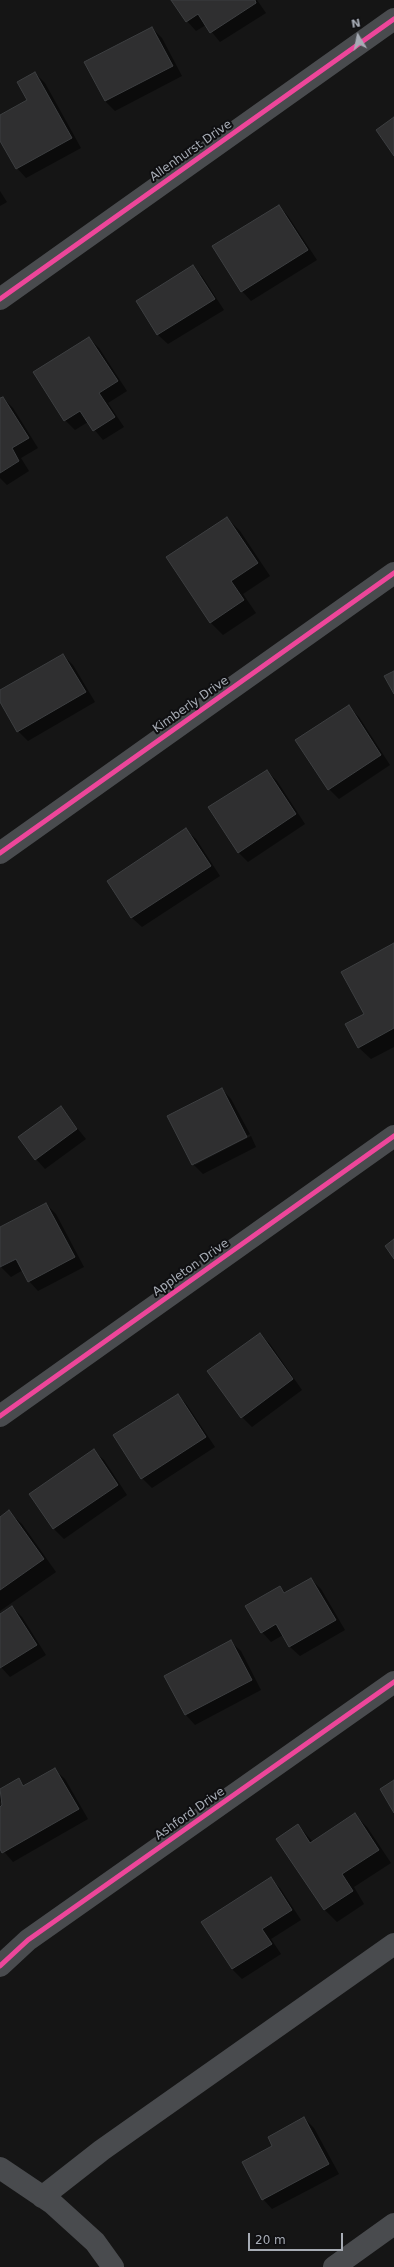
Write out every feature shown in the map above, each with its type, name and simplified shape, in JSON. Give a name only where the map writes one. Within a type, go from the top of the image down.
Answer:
[{"type":"street","name":"Allenhurst Drive","points":[[0,299],[394,19]]},
{"type":"street","name":"Kimberly Drive","points":[[0,853],[394,573]]},
{"type":"street","name":"Appleton Drive","points":[[0,1416],[394,1136]]},
{"type":"street","name":"Ashford Drive","points":[[0,1966],[28,1940],[394,1682]]},
{"type":"street","points":[[42,2197],[102,2150],[394,1944]]},
{"type":"street","points":[[0,2168],[42,2197],[95,2242],[113,2267]]},
{"type":"street","points":[[334,2267],[394,2224]]},
{"type":"building","points":[[171,0],[255,0],[256,3],[210,33],[198,14],[186,22]]},
{"type":"building","points":[[152,27],[173,66],[105,101],[84,62]]},
{"type":"building","points":[[35,72],[72,138],[16,169],[0,141],[0,115],[27,100],[17,82]]},
{"type":"building","points":[[394,117],[394,156],[376,130]]},
{"type":"building","points":[[279,205],[308,250],[241,292],[212,246]]},
{"type":"building","points":[[193,265],[215,299],[157,335],[136,301]]},
{"type":"building","points":[[89,337],[118,381],[99,393],[115,417],[93,431],[80,411],[64,421],[33,372]]},
{"type":"building","points":[[3,397],[29,438],[12,448],[19,461],[0,473],[0,398]]},
{"type":"building","points":[[227,517],[258,563],[231,581],[244,600],[210,623],[166,557]]},
{"type":"building","points":[[63,654],[86,692],[17,732],[0,702],[0,690]]},
{"type":"building","points":[[394,671],[394,694],[384,676]]},
{"type":"building","points":[[349,705],[381,755],[328,790],[295,740]]},
{"type":"building","points":[[267,770],[296,814],[238,853],[208,807]]},
{"type":"building","points":[[186,828],[211,866],[131,918],[107,881]]},
{"type":"building","points":[[394,943],[394,1028],[358,1048],[345,1024],[364,1014],[341,972]]},
{"type":"building","points":[[222,1088],[247,1137],[192,1165],[167,1116]]},
{"type":"building","points":[[61,1106],[77,1129],[35,1160],[18,1137]]},
{"type":"building","points":[[46,1203],[75,1257],[28,1282],[16,1259],[0,1267],[0,1227]]},
{"type":"building","points":[[394,1239],[394,1259],[385,1246]]},
{"type":"building","points":[[260,1333],[293,1379],[241,1418],[207,1371]]},
{"type":"building","points":[[178,1394],[206,1437],[141,1479],[113,1435]]},
{"type":"building","points":[[94,1449],[118,1485],[53,1529],[29,1494]]},
{"type":"building","points":[[9,1510],[44,1559],[0,1590],[0,1517]]},
{"type":"building","points":[[311,1578],[336,1620],[289,1647],[276,1624],[261,1633],[245,1606],[280,1586],[284,1593]]},
{"type":"building","points":[[12,1606],[37,1645],[0,1668],[0,1614]]},
{"type":"building","points":[[231,1640],[252,1680],[185,1715],[164,1676]]},
{"type":"building","points":[[55,1768],[79,1809],[2,1853],[0,1849],[0,1807],[2,1805],[0,1789],[19,1778],[23,1786]]},
{"type":"building","points":[[394,1780],[394,1813],[380,1789]]},
{"type":"building","points":[[355,1813],[379,1850],[342,1874],[353,1891],[324,1910],[276,1839],[298,1824],[310,1843]]},
{"type":"building","points":[[271,1877],[292,1910],[262,1929],[272,1944],[232,1969],[201,1922]]},
{"type":"building","points":[[304,2117],[329,2164],[262,2200],[242,2162],[272,2146],[268,2137]]},
{"type":"cycle path","points":[[0,299],[394,19]]},
{"type":"cycle path","points":[[0,853],[394,573]]},
{"type":"cycle path","points":[[0,1416],[394,1136]]},
{"type":"cycle path","points":[[0,1966],[28,1940],[394,1682]]}]
